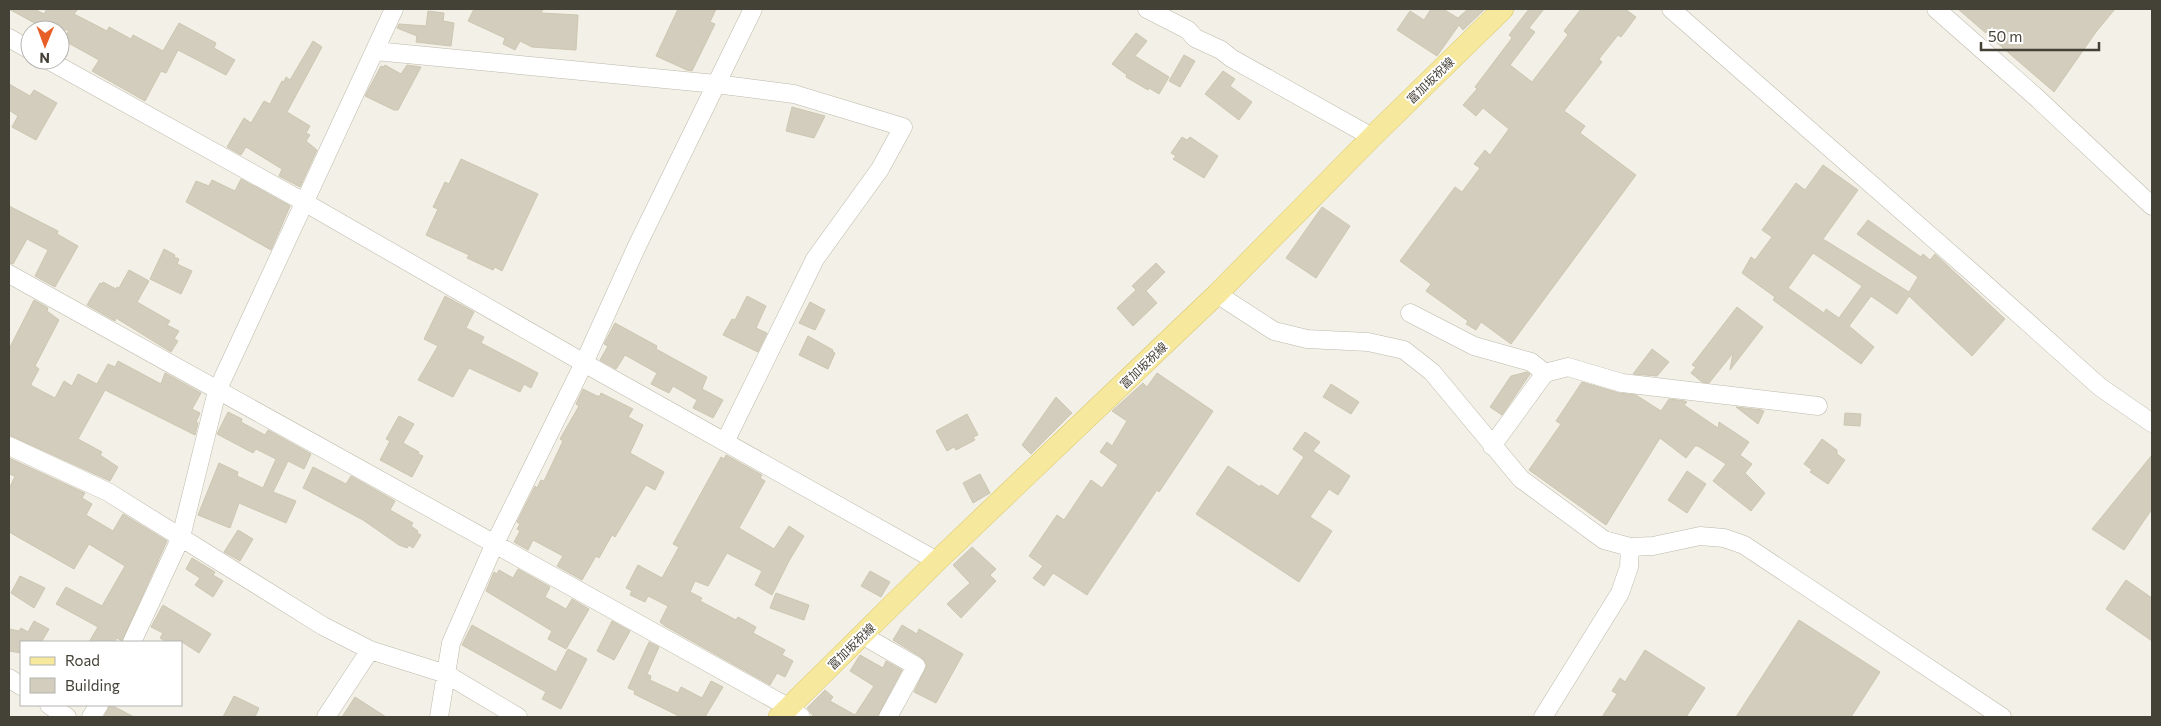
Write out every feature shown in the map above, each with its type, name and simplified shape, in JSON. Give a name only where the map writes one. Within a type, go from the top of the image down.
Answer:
[{"type":"main road","name":"富加坂祝線","points":[[789,714],[862,635],[1218,294],[1372,137],[1503,9]]},
{"type":"street","points":[[439,717],[451,643],[495,544],[584,363],[637,246],[753,9]]},
{"type":"street","points":[[1147,9],[1188,30],[1195,38],[1221,50],[1231,58],[1372,137]]},
{"type":"street","points":[[1670,9],[1975,274],[2100,387],[2152,423]]},
{"type":"street","points":[[1936,9],[2037,98],[2152,206]]},
{"type":"street","points":[[132,641],[181,537],[217,391],[375,50],[390,11]]},
{"type":"street","points":[[9,38],[20,44]]},
{"type":"street","points":[[375,50],[716,84],[794,94],[903,127],[880,169],[815,259],[725,442]]},
{"type":"street","points":[[66,70],[304,202],[584,363],[938,561]]},
{"type":"street","points":[[9,274],[495,544],[789,714]]},
{"type":"street","points":[[1218,294],[1274,331],[1307,339],[1368,342],[1404,350],[1432,372],[1521,479],[1604,540],[1630,547],[1653,546],[1700,536],[1724,538],[1744,545],[2002,717]]},
{"type":"street","points":[[1410,313],[1474,346],[1530,362],[1545,373]]},
{"type":"street","points":[[1492,446],[1545,373],[1568,367],[1622,383],[1818,406]]},
{"type":"street","points":[[9,446],[108,492],[323,626],[370,650],[446,674],[518,717]]},
{"type":"street","points":[[1543,717],[1620,593],[1629,567],[1630,547]]},
{"type":"street","points":[[862,635],[916,666],[888,717]]},
{"type":"street","points":[[326,717],[370,650]]},
{"type":"street","points":[[9,678],[20,685]]},
{"type":"street","points":[[50,706],[67,717]]},
{"type":"street","points":[[91,717],[98,706]]},
{"type":"building","points":[[9,9],[34,9],[44,14],[47,9],[78,9],[74,14],[107,31],[109,27],[131,39],[133,35],[163,51],[179,23],[216,43],[214,48],[235,60],[226,75],[178,50],[166,73],[161,71],[145,101],[92,71],[99,60],[70,44],[70,20],[29,20]]},
{"type":"building","points":[[474,9],[543,9],[541,13],[578,15],[576,50],[532,47],[520,41],[515,50],[503,44],[505,38],[468,21]]},
{"type":"building","points":[[678,9],[716,9],[710,22],[715,24],[692,71],[656,56]]},
{"type":"building","points":[[1431,9],[1443,9],[1458,18],[1468,9],[1485,9],[1463,30],[1459,25],[1437,56],[1397,30],[1410,11],[1424,20]]},
{"type":"building","points":[[1529,9],[1544,9],[1529,28],[1535,32],[1510,65],[1532,82],[1568,35],[1564,31],[1581,9],[1625,9],[1636,17],[1621,37],[1618,35],[1599,59],[1602,62],[1564,111],[1585,126],[1580,133],[1636,175],[1511,344],[1481,322],[1476,330],[1466,324],[1468,321],[1426,291],[1431,284],[1400,261],[1455,187],[1462,192],[1480,168],[1474,164],[1485,150],[1490,155],[1509,129],[1483,108],[1476,116],[1463,105],[1477,89],[1475,87],[1512,38],[1509,35]]},
{"type":"building","points":[[1958,9],[2115,9],[2096,32],[2054,92]]},
{"type":"building","points":[[428,11],[444,13],[443,21],[454,23],[451,46],[416,42],[417,36],[397,28],[399,24],[426,26]]},
{"type":"building","points":[[1136,33],[1147,41],[1135,56],[1169,77],[1159,94],[1126,77],[1127,75],[1112,64]]},
{"type":"building","points":[[313,41],[322,47],[287,112],[310,126],[306,133],[310,135],[306,141],[317,150],[300,187],[279,176],[282,169],[246,147],[241,155],[227,147],[244,118],[251,123],[264,101],[270,104],[282,81],[284,82],[286,77],[290,80]]},
{"type":"building","points":[[1184,55],[1195,61],[1180,87],[1169,81]]},
{"type":"building","points":[[385,65],[401,74],[407,65],[421,67],[398,110],[394,110],[365,96],[381,66],[384,67]]},
{"type":"building","points":[[1223,71],[1235,79],[1230,86],[1252,102],[1239,120],[1205,94]]},
{"type":"building","points":[[9,84],[30,96],[34,90],[57,103],[36,140],[12,127],[18,116],[9,110]]},
{"type":"building","points":[[792,107],[825,116],[814,138],[786,131]]},
{"type":"building","points":[[1182,137],[1187,140],[1190,137],[1218,156],[1204,178],[1173,159],[1176,156],[1171,153]]},
{"type":"building","points":[[461,159],[538,194],[502,271],[495,267],[493,270],[467,258],[469,255],[426,235],[438,209],[433,207],[445,182],[449,184]]},
{"type":"building","points":[[1823,165],[1858,190],[1823,239],[1909,292],[1918,277],[1857,234],[1868,220],[1921,257],[1923,254],[1930,260],[1935,254],[2005,319],[1972,356],[1909,296],[1897,314],[1871,296],[1849,326],[1874,347],[1861,364],[1773,300],[1775,297],[1742,273],[1751,257],[1755,260],[1772,237],[1762,230],[1796,183],[1805,190]],"holes":[[[1813,253],[1862,286],[1839,318],[1826,309],[1824,313],[1788,288]]]},
{"type":"building","points":[[241,179],[290,206],[271,250],[186,202],[196,181],[209,186],[212,180],[235,191]]},
{"type":"building","points":[[9,206],[58,231],[57,234],[78,246],[55,287],[35,276],[48,250],[27,239],[13,264],[9,263]]},
{"type":"building","points":[[1322,207],[1350,226],[1316,278],[1286,258]]},
{"type":"building","points":[[164,249],[179,259],[177,264],[192,271],[181,294],[150,279]]},
{"type":"building","points":[[1156,263],[1165,272],[1146,291],[1157,303],[1133,326],[1117,308],[1136,290],[1132,286]]},
{"type":"building","points":[[129,270],[149,281],[137,302],[170,321],[167,325],[179,331],[174,339],[178,341],[171,352],[116,318],[115,321],[87,305],[100,283],[102,284],[103,282],[116,289],[117,287],[119,288]]},
{"type":"building","points":[[445,296],[474,312],[466,328],[484,337],[481,343],[538,373],[531,388],[524,384],[520,392],[469,368],[453,397],[418,380],[438,346],[424,339]]},
{"type":"building","points":[[747,296],[766,306],[756,328],[767,333],[758,352],[723,335],[732,319],[735,320]]},
{"type":"building","points":[[34,300],[48,308],[47,311],[59,320],[35,366],[39,369],[31,384],[32,386],[55,398],[64,381],[72,386],[78,374],[97,384],[108,364],[115,367],[118,361],[161,384],[165,373],[201,393],[192,409],[200,413],[196,422],[198,423],[195,435],[105,390],[78,439],[102,452],[100,455],[118,467],[110,481],[9,435],[9,349]]},
{"type":"building","points":[[810,302],[825,310],[815,330],[799,323]]},
{"type":"building","points":[[1737,307],[1763,327],[1730,370],[1733,353],[1709,383],[1702,382],[1691,373],[1696,367],[1692,365]]},
{"type":"building","points":[[615,323],[657,346],[656,349],[707,377],[702,389],[723,400],[713,418],[693,408],[697,400],[673,386],[669,393],[651,384],[657,373],[625,355],[616,369],[600,360],[608,346],[604,344]]},
{"type":"building","points":[[808,336],[835,353],[828,369],[799,355]]},
{"type":"building","points":[[1652,349],[1669,362],[1657,376],[1633,374]]},
{"type":"building","points":[[1527,372],[1530,374],[1502,415],[1490,407],[1511,376]]},
{"type":"building","points":[[1157,373],[1213,411],[1159,492],[1157,490],[1087,595],[1053,573],[1044,586],[1033,578],[1043,566],[1029,556],[1057,515],[1064,520],[1091,480],[1102,488],[1118,465],[1100,452],[1107,442],[1112,446],[1127,421],[1112,411],[1143,383],[1147,387]]},
{"type":"building","points":[[1582,382],[1619,393],[1636,395],[1661,411],[1669,399],[1687,402],[1684,405],[1718,428],[1719,422],[1749,442],[1740,455],[1752,464],[1745,473],[1765,493],[1751,511],[1713,481],[1726,464],[1698,446],[1695,446],[1686,458],[1660,438],[1606,525],[1529,470],[1561,424],[1556,421]]},
{"type":"building","points":[[1331,384],[1359,402],[1351,414],[1323,397]]},
{"type":"building","points":[[583,389],[597,396],[600,396],[601,393],[633,409],[628,417],[643,425],[630,453],[664,472],[655,490],[646,485],[615,537],[612,535],[599,558],[596,556],[582,580],[557,566],[563,556],[533,540],[528,550],[514,542],[520,531],[517,529],[520,524],[517,522],[535,486],[537,488],[541,480],[544,481],[563,441],[560,439],[579,406],[576,404]]},
{"type":"building","points":[[1056,397],[1072,413],[1031,454],[1022,445]]},
{"type":"building","points":[[1736,407],[1762,410],[1764,411],[1758,424]]},
{"type":"building","points":[[228,412],[242,419],[241,422],[265,435],[268,430],[311,454],[304,469],[288,461],[273,492],[296,501],[286,523],[239,503],[230,528],[198,515],[219,463],[238,472],[237,476],[263,488],[276,459],[256,449],[253,453],[217,434]]},
{"type":"building","points":[[1845,413],[1861,414],[1860,426],[1844,425]]},
{"type":"building","points":[[967,414],[978,435],[973,437],[975,440],[956,450],[954,447],[947,451],[936,431]]},
{"type":"building","points":[[399,416],[414,424],[403,443],[423,456],[412,477],[380,460],[390,441],[386,439]]},
{"type":"building","points":[[1305,432],[1320,442],[1313,451],[1350,476],[1338,495],[1329,489],[1310,517],[1332,531],[1299,582],[1196,514],[1228,466],[1260,487],[1261,485],[1278,496],[1304,457],[1293,449]]},
{"type":"building","points":[[1822,439],[1837,450],[1837,454],[1845,460],[1828,484],[1810,472],[1812,470],[1804,464]]},
{"type":"building","points":[[726,455],[762,475],[760,478],[765,481],[739,528],[774,549],[789,526],[804,536],[772,595],[755,585],[762,571],[727,553],[708,586],[695,581],[690,592],[702,598],[700,601],[736,620],[738,617],[756,627],[753,633],[785,650],[782,655],[793,661],[785,677],[777,673],[770,685],[665,626],[660,622],[668,606],[648,596],[645,602],[630,595],[632,591],[626,588],[638,565],[662,578],[679,547],[673,544],[721,457],[724,459]]},
{"type":"building","points":[[2152,455],[2152,509],[2124,550],[2092,529]]},
{"type":"building","points":[[9,458],[85,493],[82,498],[92,504],[86,515],[113,531],[123,514],[167,541],[122,641],[117,638],[115,641],[90,641],[98,627],[56,604],[66,587],[102,606],[125,566],[89,544],[74,569],[9,532],[9,489],[15,476],[9,474]]},
{"type":"building","points":[[313,467],[346,484],[351,476],[395,501],[390,510],[413,523],[411,526],[421,535],[413,548],[409,545],[407,548],[399,545],[363,520],[303,488]]},
{"type":"building","points":[[1687,471],[1706,484],[1687,513],[1668,500]]},
{"type":"building","points":[[980,474],[990,493],[973,503],[963,483]]},
{"type":"building","points":[[238,530],[253,539],[240,561],[224,552]]},
{"type":"building","points":[[972,547],[996,569],[990,575],[996,581],[961,618],[947,604],[970,583],[953,565]]},
{"type":"building","points":[[192,558],[215,572],[213,575],[223,581],[213,597],[195,585],[200,578],[186,569]]},
{"type":"building","points":[[518,569],[550,587],[545,597],[566,609],[572,599],[589,609],[566,649],[548,639],[552,631],[486,591],[494,572],[497,574],[499,570],[513,578]]},
{"type":"building","points":[[870,571],[890,582],[881,597],[861,586]]},
{"type":"building","points":[[20,576],[45,588],[34,608],[11,593]]},
{"type":"building","points":[[2126,580],[2152,598],[2152,641],[2106,609]]},
{"type":"building","points":[[776,593],[809,605],[804,620],[770,608]]},
{"type":"building","points":[[163,605],[211,634],[199,653],[182,641],[165,641],[160,638],[163,633],[151,627]]},
{"type":"building","points":[[1799,620],[1880,672],[1851,717],[1736,717]]},
{"type":"building","points":[[34,621],[49,629],[42,641],[20,641],[20,653],[9,651],[9,629],[19,631],[21,628],[28,632]]},
{"type":"building","points":[[612,621],[630,631],[614,660],[597,651]]},
{"type":"building","points":[[472,625],[556,672],[568,649],[587,659],[561,709],[542,699],[546,692],[462,645]]},
{"type":"building","points":[[902,625],[917,634],[919,629],[963,654],[936,703],[914,692],[927,665],[921,657],[893,640]]},
{"type":"building","points":[[649,642],[659,647],[647,674],[651,676],[650,680],[678,693],[681,687],[702,698],[711,681],[723,687],[705,717],[681,717],[634,694],[635,691],[628,688]]},
{"type":"building","points":[[1645,650],[1705,688],[1686,717],[1602,717],[1617,694],[1612,691],[1620,678],[1625,682]]},
{"type":"building","points":[[860,655],[883,668],[886,661],[902,670],[877,717],[814,717],[807,708],[825,690],[833,697],[830,701],[855,715],[874,686],[850,671]]},
{"type":"building","points":[[234,696],[259,708],[255,717],[223,717]]},
{"type":"building","points":[[355,697],[386,717],[342,717]]},
{"type":"building","points":[[109,706],[113,706],[134,717],[104,717]]}]
